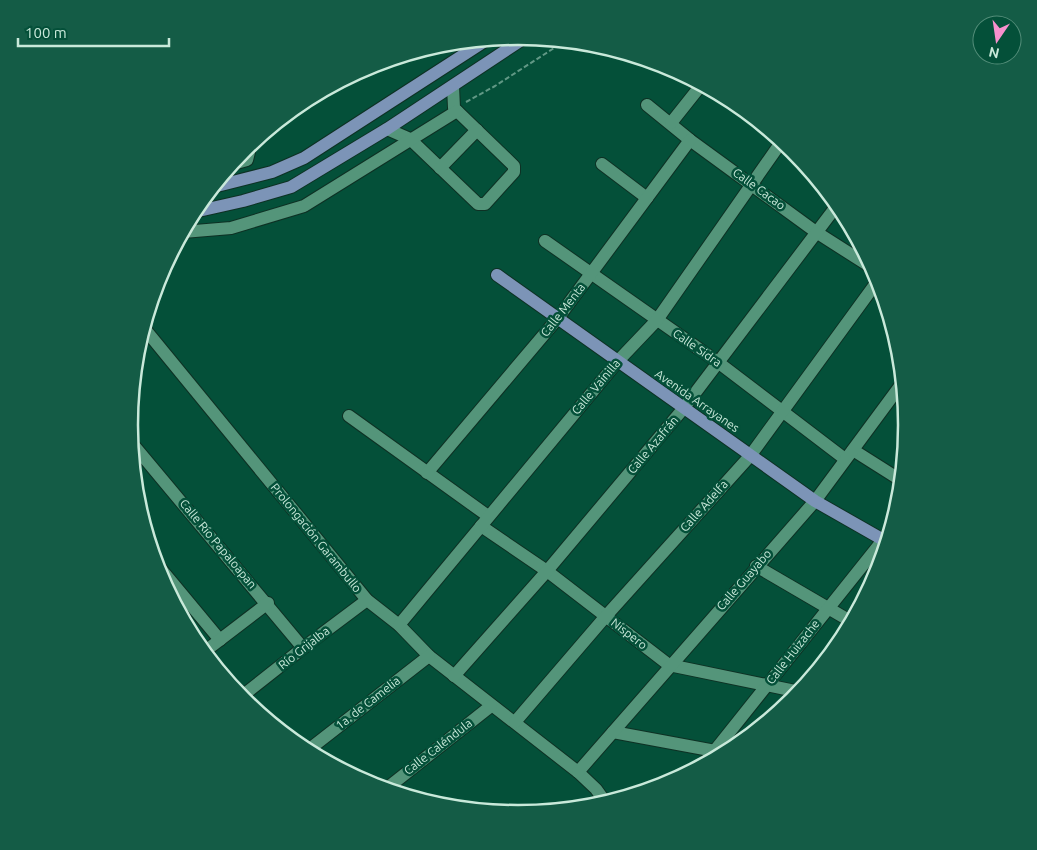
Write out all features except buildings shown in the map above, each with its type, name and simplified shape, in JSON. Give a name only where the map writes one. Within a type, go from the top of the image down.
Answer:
[{"type":"main road","points":[[206,209],[243,201],[291,186],[387,129],[514,45]]},
{"type":"main road","points":[[225,184],[272,172],[304,158],[475,48]]},
{"type":"main road","name":"Avenida Arrayanes","points":[[497,275],[815,501],[881,539]]},
{"type":"street","points":[[387,129],[410,139],[478,204],[485,204],[514,172],[514,166],[454,108],[453,86]]},
{"type":"street","points":[[671,123],[697,90]]},
{"type":"street","name":"Calle Cacao","points":[[647,105],[690,140],[816,232],[861,260]]},
{"type":"street","points":[[191,231],[230,228],[304,206],[457,111]]},
{"type":"street","points":[[440,168],[476,130]]},
{"type":"street","name":"Calle Menta","points":[[427,473],[558,318],[690,140]]},
{"type":"street","name":"Calle Vainilla","points":[[399,625],[618,361],[657,320],[778,147]]},
{"type":"street","points":[[602,164],[647,198]]},
{"type":"street","name":"Calle Azafrán","points":[[454,676],[547,571],[683,409],[832,211]]},
{"type":"street","name":"Calle Sidra","points":[[545,241],[719,362],[784,412],[849,454],[894,478]]},
{"type":"street","name":"Calle Adelfa","points":[[515,722],[606,616],[750,456],[784,412],[873,288]]},
{"type":"street","name":"Prolongación Garambullo","points":[[149,335],[367,600],[399,625],[429,656],[578,772],[601,796]]},
{"type":"street","name":"Calle Guayabo","points":[[578,772],[669,665],[815,501],[897,390]]},
{"type":"street","name":"Nispero","points":[[349,416],[427,473],[547,571],[669,665],[791,690]]},
{"type":"street","name":"Calle Río Papaloapan","points":[[139,452],[268,603],[303,648]]},
{"type":"street","name":"Calle Huizache","points":[[728,742],[767,686],[828,608],[877,551]]},
{"type":"street","points":[[756,566],[846,618]]},
{"type":"street","points":[[174,585],[220,640]]},
{"type":"street","name":"Río Grijalba","points":[[248,692],[367,600]]},
{"type":"street","points":[[211,647],[268,603]]},
{"type":"street","name":"1a. de Camelia","points":[[314,745],[429,656]]},
{"type":"street","name":"Calle Caléndula","points":[[393,784],[491,706]]},
{"type":"street","points":[[613,732],[714,751]]}]
